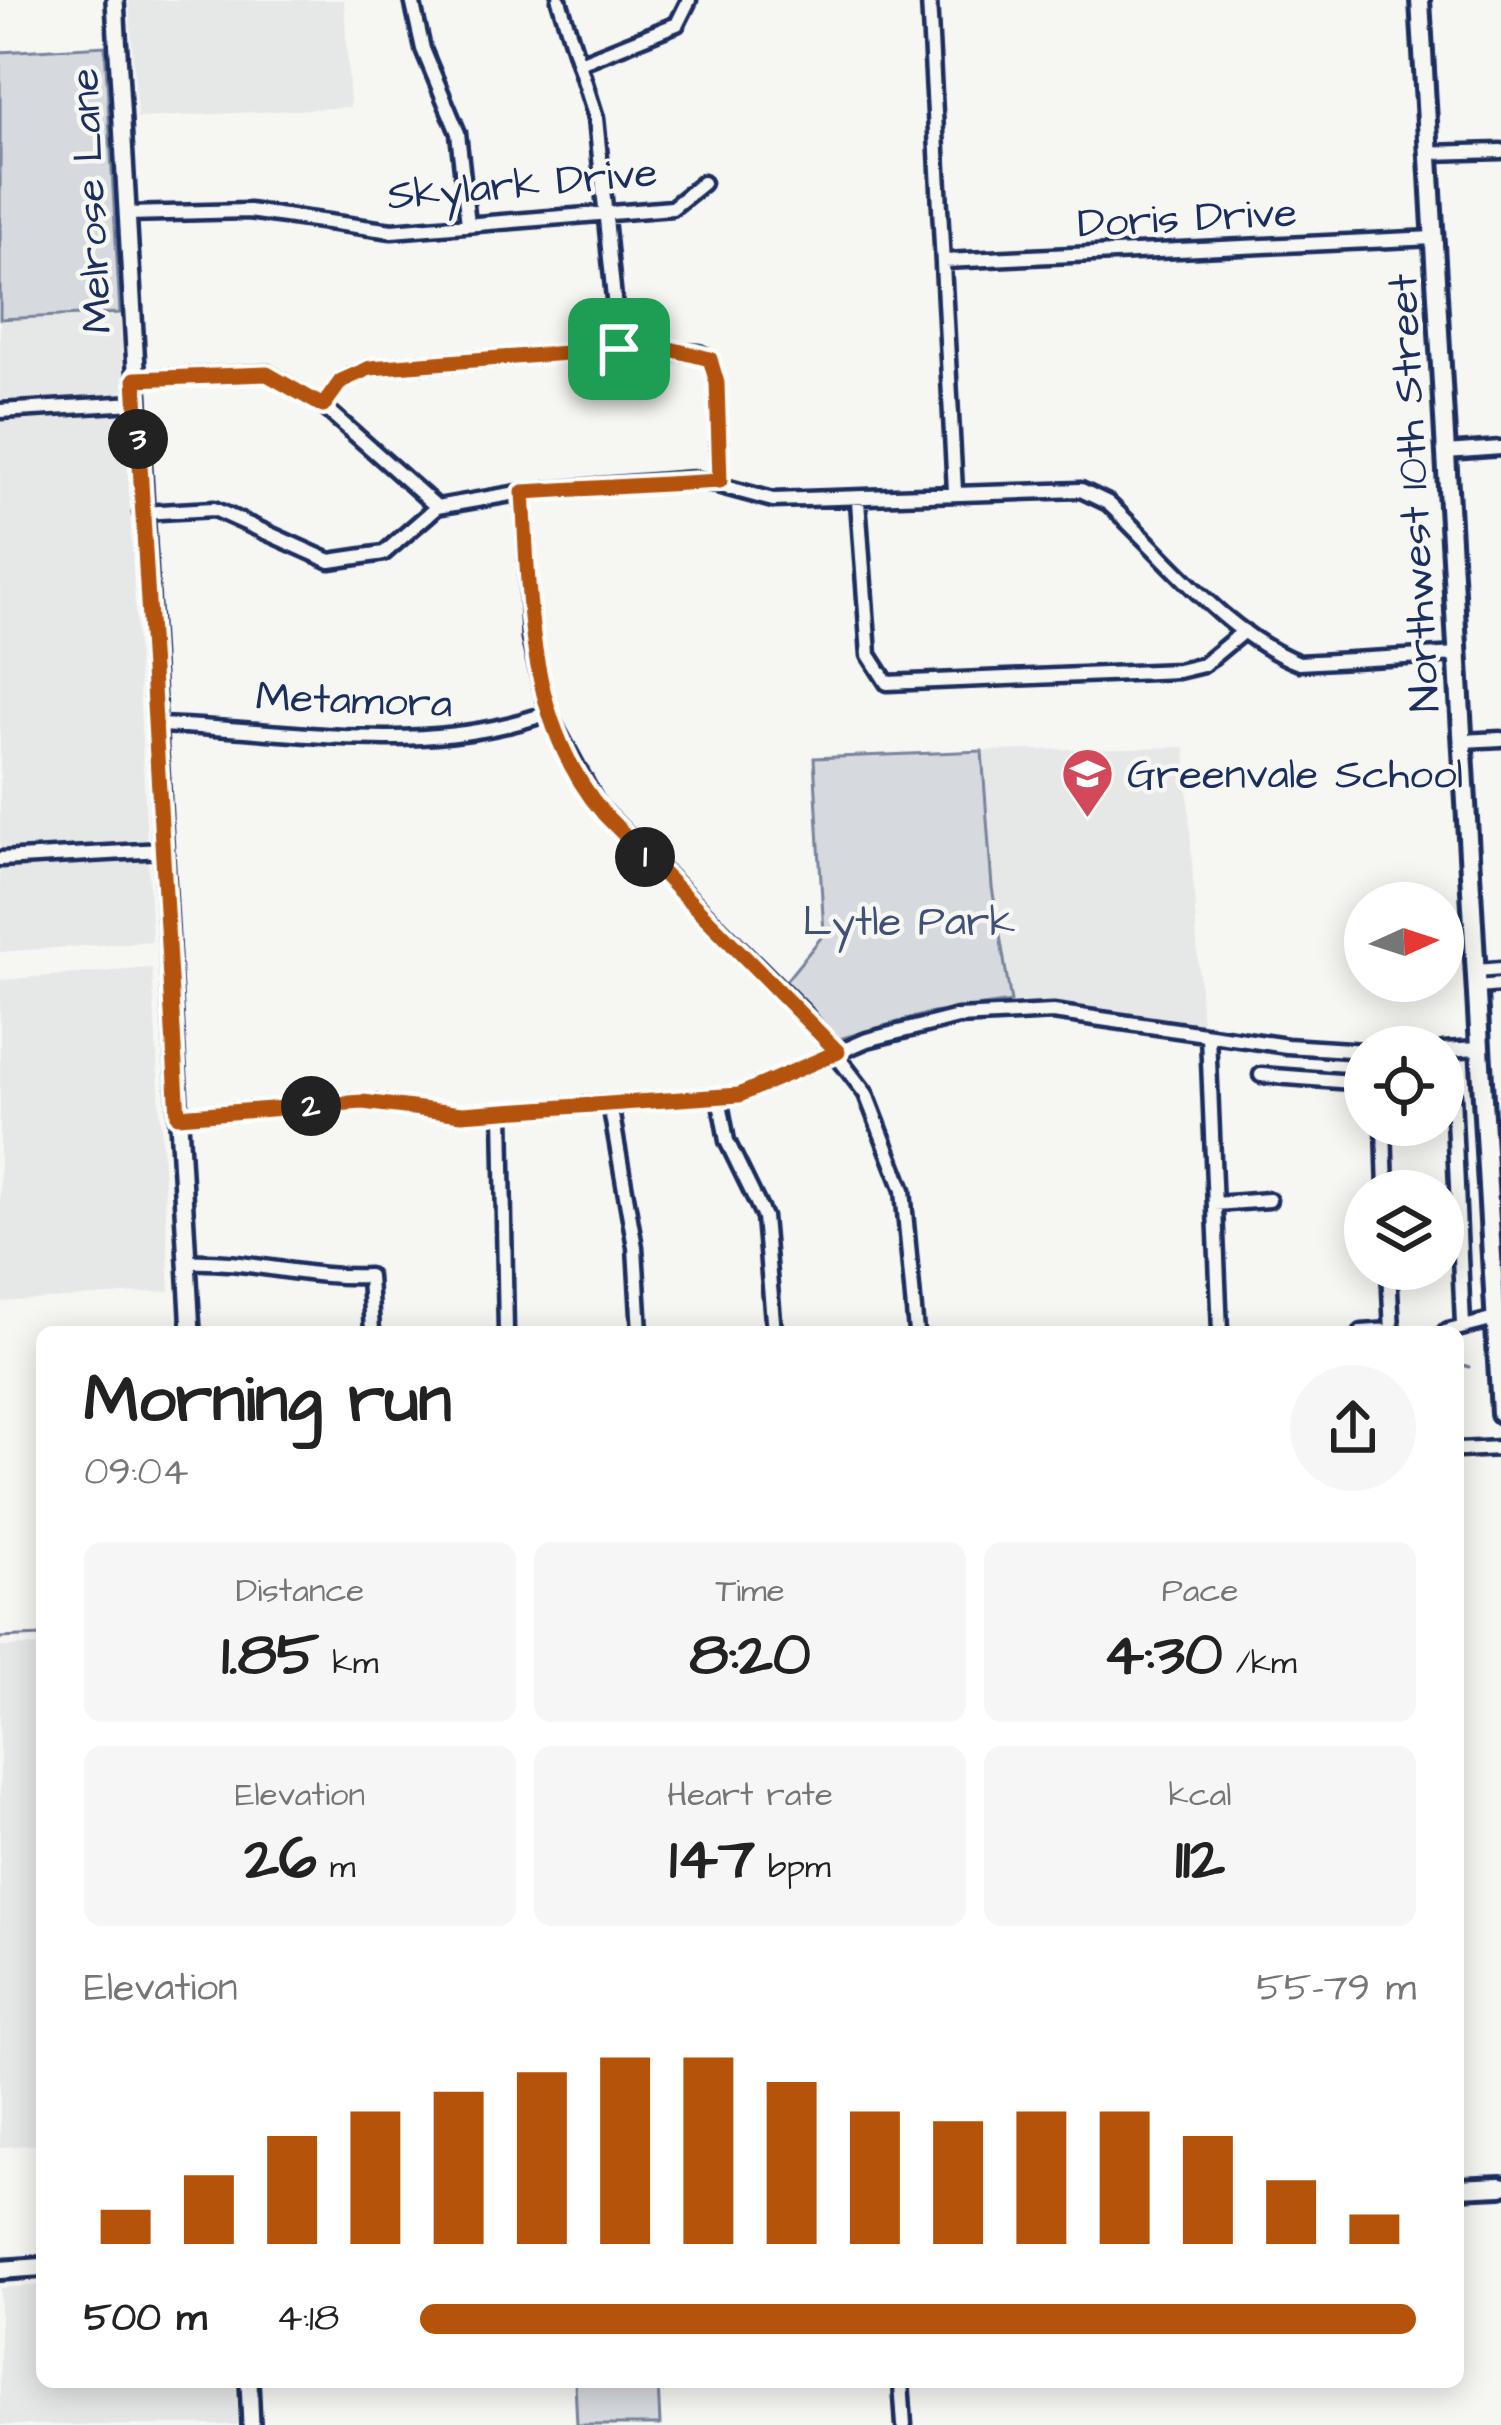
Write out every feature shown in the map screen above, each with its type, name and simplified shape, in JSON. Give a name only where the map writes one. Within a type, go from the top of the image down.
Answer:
[{"type":"main road","name":"Northwest 10th Street","points":[[1420,0],[1501,1413]]},
{"type":"main road","points":[[1464,2188],[1501,2186]]},
{"type":"main road","points":[[0,2270],[36,2267]]},
{"type":"street","name":"Melrose Lane","points":[[115,0],[190,1326]]},
{"type":"street","points":[[412,0],[423,50],[458,133],[468,224]]},
{"type":"street","points":[[559,0],[582,62],[609,212],[619,349]]},
{"type":"street","points":[[582,62],[677,24],[689,0]]},
{"type":"street","points":[[929,0],[955,490]]},
{"type":"street","points":[[1430,153],[1501,151]]},
{"type":"street","name":"Skylark Drive","points":[[126,214],[249,211],[392,231],[672,208],[703,183]]},
{"type":"street","name":"Doris Drive","points":[[944,261],[1434,238]]},
{"type":"street","points":[[323,406],[341,381],[370,368],[670,349],[710,359],[717,383],[720,481]]},
{"type":"street","points":[[135,379],[267,374],[323,406],[437,508]]},
{"type":"street","points":[[0,411],[136,403]]},
{"type":"street","points":[[1446,452],[1501,448]]},
{"type":"street","points":[[141,513],[214,509],[330,561],[384,553],[437,508],[523,492],[720,481],[773,500],[858,501],[955,490],[1081,490],[1108,503],[1244,631],[1299,663],[1458,654]]},
{"type":"street","points":[[523,492],[530,639],[548,713],[583,787],[604,814],[838,1052],[882,1125],[903,1190],[915,1326]]},
{"type":"street","points":[[858,501],[869,655],[886,683],[1178,671],[1203,665],[1244,631]]},
{"type":"street","name":"Metamora","points":[[155,725],[398,741],[454,738],[548,713]]},
{"type":"street","points":[[1463,741],[1501,739]]},
{"type":"street","points":[[0,859],[162,850]]},
{"type":"street","points":[[1476,979],[1501,969]]},
{"type":"street","points":[[1476,979],[1501,985]]},
{"type":"street","points":[[178,1116],[363,1102],[462,1114],[719,1097],[757,1090],[838,1052],[931,1021],[1053,1012],[1344,1049]]},
{"type":"street","points":[[1208,1035],[1220,1326]]},
{"type":"street","points":[[1464,1049],[1480,1048]]},
{"type":"street","points":[[1261,1075],[1344,1081]]},
{"type":"street","points":[[719,1097],[727,1141],[764,1217],[773,1326]]},
{"type":"street","points":[[610,1104],[635,1246],[640,1326]]},
{"type":"street","points":[[502,1112],[506,1326]]},
{"type":"street","points":[[1455,1146],[1463,1325],[1495,1318]]},
{"type":"street","points":[[1215,1204],[1269,1200]]},
{"type":"street","points":[[187,1262],[251,1263],[329,1278],[368,1276],[372,1326]]},
{"type":"street","points":[[1390,1290],[1391,1326]]},
{"type":"street","points":[[1464,1450],[1501,1448]]},
{"type":"street","points":[[249,2388],[251,2425]]},
{"type":"street","points":[[901,2388],[904,2425]]},
{"type":"shaded area","points":[[129,0],[344,0],[350,107],[137,118]]},
{"type":"shaded area","points":[[120,313],[152,941],[0,952],[0,319]]},
{"type":"shaded area","name":"Greenvale School","points":[[1185,747],[1202,1026],[1089,1006],[1011,1002],[992,887],[982,751]]},
{"type":"shaded area","points":[[152,968],[170,1291],[0,1302],[0,980]]},
{"type":"shaded area","points":[[36,1646],[36,2144],[0,2147],[0,1647]]},
{"type":"shaded area","points":[[36,2285],[36,2388],[236,2388],[238,2425],[0,2425],[0,2288]]},
{"type":"green space","points":[[105,46],[120,313],[0,319],[0,52]]},
{"type":"green space","name":"Lytle Park","points":[[982,751],[992,887],[1011,1002],[926,1014],[839,1039],[785,982],[824,934],[814,758]]},
{"type":"green space","points":[[575,2388],[658,2388],[660,2425],[577,2425]]},
{"type":"waterway","points":[[1464,1365],[1469,1367]]},
{"type":"waterway","points":[[0,1638],[36,1636]]},
{"type":"place","name":"Greenvale School","points":[[1088,819]]},
{"type":"route","points":[[619,349],[670,349],[710,359],[717,383],[720,481],[523,492],[530,639],[548,713],[583,787],[604,814],[806,1014],[838,1052],[739,1095],[462,1114],[363,1102],[178,1116],[135,379],[267,374],[323,406],[341,381],[370,368],[619,349]]}]
